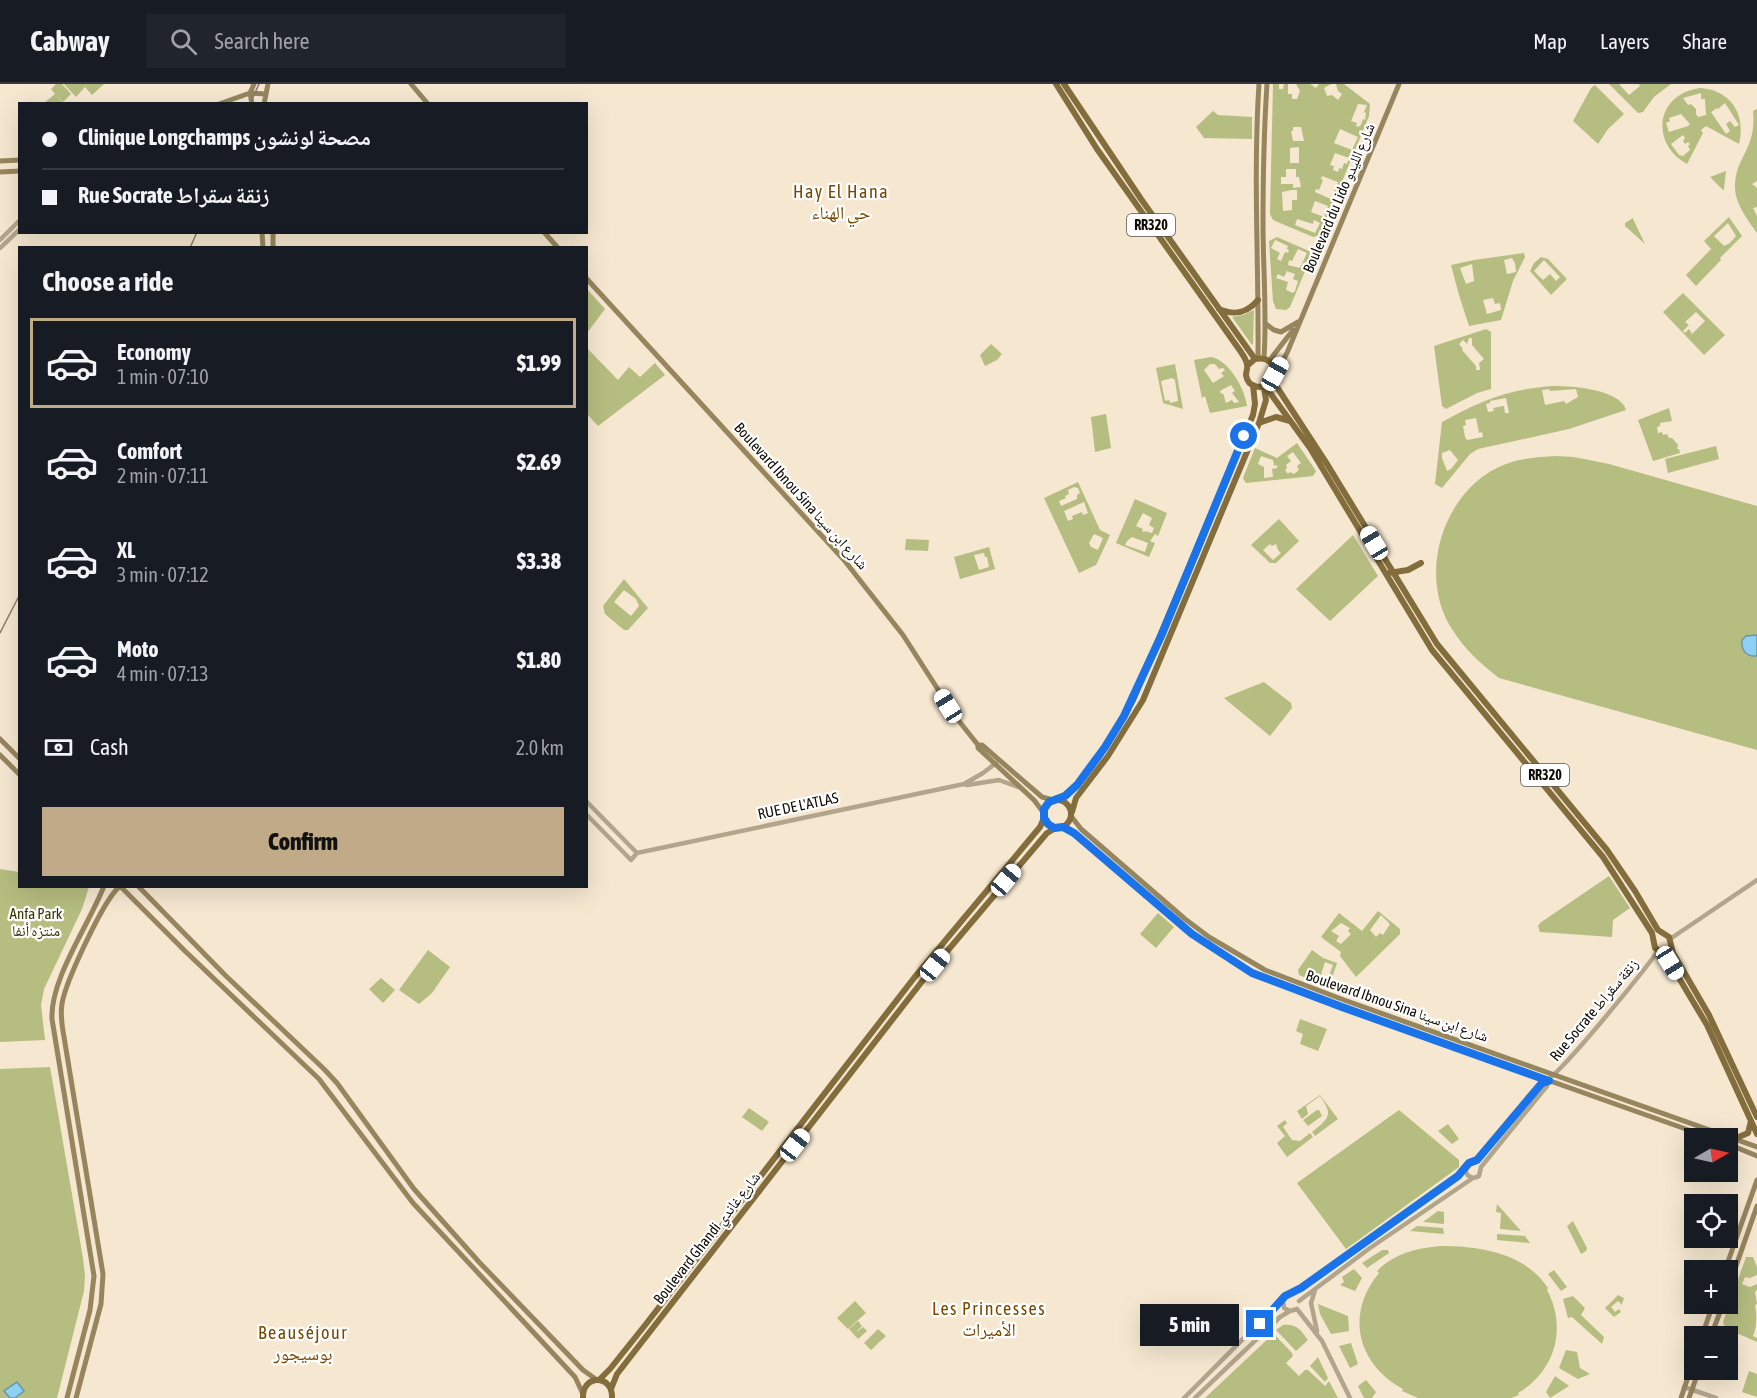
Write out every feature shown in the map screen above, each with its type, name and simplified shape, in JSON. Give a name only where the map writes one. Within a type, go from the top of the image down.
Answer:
[{"type":"main road","points":[[252,102],[250,93],[254,84]]},
{"type":"main road","points":[[264,102],[268,84]]},
{"type":"main road","points":[[411,84],[426,102]]},
{"type":"main road","name":"RR320","points":[[1056,84],[1097,149],[1241,352],[1248,365],[1246,374],[1253,385]]},
{"type":"main road","name":"RR320","points":[[1064,84],[1109,154],[1218,309],[1262,359],[1274,367],[1274,378],[1432,650],[1603,856],[1652,933],[1654,946],[1670,963],[1707,1026],[1755,1117]]},
{"type":"main road","points":[[1259,84],[1256,135],[1256,221],[1262,359]]},
{"type":"main road","points":[[1262,359],[1266,324],[1263,225],[1267,84]]},
{"type":"main road","name":"Boulevard du Lido شارع الليدو","points":[[1274,378],[1287,353],[1399,84]]},
{"type":"main road","points":[[225,102],[250,93],[265,94]]},
{"type":"main road","points":[[0,161],[18,160]]},
{"type":"main road","points":[[0,172],[18,171]]},
{"type":"main road","points":[[546,234],[556,246]]},
{"type":"main road","name":"Boulevard Ibnou Sina شارع ابن سينا","points":[[588,281],[850,568],[909,643],[955,716],[978,745],[982,745],[1044,815]]},
{"type":"main road","points":[[1218,309],[1241,313],[1248,310],[1258,300]]},
{"type":"main road","points":[[1266,324],[1281,332],[1299,321]]},
{"type":"main road","name":"Boulevard du Lido شارع الليدو","points":[[1262,359],[1299,321]]},
{"type":"main road","points":[[1248,365],[1262,359]]},
{"type":"main road","points":[[1264,387],[1274,378]]},
{"type":"main road","points":[[1253,385],[1264,387],[1266,400],[1259,423],[1143,700],[1108,756],[1076,798],[1069,822],[1059,827],[1048,824],[1044,815],[1047,804],[1070,793],[1091,767],[1111,738],[1136,691],[1253,415],[1256,404],[1253,385]]},
{"type":"main road","name":"RR320","points":[[1264,387],[1292,422],[1388,573],[1437,644],[1607,850],[1658,930],[1671,943],[1675,957],[1714,1024],[1755,1117],[1757,1134]]},
{"type":"main road","points":[[1259,423],[1275,417],[1292,422]]},
{"type":"main road","points":[[1388,573],[1408,570],[1421,562]]},
{"type":"main road","points":[[0,739],[18,757]]},
{"type":"main road","points":[[0,755],[18,773]]},
{"type":"main road","name":"Boulevard Ibnou Sina شارع ابن سينا","points":[[996,763],[1042,797],[1055,800]]},
{"type":"main road","points":[[1055,800],[1066,803],[1071,814]]},
{"type":"main road","name":"Boulevard Ibnou Sina شارع ابن سينا","points":[[1071,814],[1081,829],[1185,919],[1209,937],[1265,970],[1706,1128]]},
{"type":"main road","name":"Boulevard Ghandi شارع غاندي","points":[[583,1396],[587,1384],[598,1380],[610,1369],[646,1324],[921,970],[1040,827],[1044,815]]},
{"type":"main road","name":"Boulevard Ibnou Sina شارع ابن سينا","points":[[1059,827],[1076,834],[1198,939],[1252,973],[1548,1082],[1684,1129]]},
{"type":"main road","name":"Boulevard Ghandi شارع غاندي","points":[[611,1389],[617,1374],[927,975],[1047,833],[1059,827]]},
{"type":"main road","points":[[67,1398],[90,1310],[94,1276],[52,1019],[52,1006],[56,988],[103,888]]},
{"type":"main road","points":[[76,1398],[99,1310],[103,1281],[61,1006],[66,989],[106,904],[119,888]]},
{"type":"main road","points":[[121,888],[319,1079],[413,1203],[575,1377],[583,1396]]},
{"type":"main road","points":[[140,888],[225,975],[337,1083],[414,1189],[479,1262],[580,1367],[598,1380],[607,1383],[611,1389],[612,1398]]},
{"type":"main road","points":[[1654,940],[1658,935],[1664,934]]},
{"type":"main road","points":[[1660,952],[1667,951],[1671,943]]},
{"type":"main road","points":[[1738,1137],[1748,1133],[1755,1117]]},
{"type":"main road","name":"Boulevard Ibnou Sina شارع ابن سينا","points":[[1738,1140],[1757,1147]]},
{"type":"main road","points":[[1738,1148],[1757,1156]]},
{"type":"main road","points":[[1729,1260],[1757,1180]]},
{"type":"main road","points":[[1738,1260],[1757,1206]]},
{"type":"main road","points":[[1681,1398],[1686,1380]]},
{"type":"main road","points":[[1689,1398],[1696,1380]]},
{"type":"street","points":[[0,240],[18,222]]},
{"type":"street","points":[[0,248],[18,231]]},
{"type":"street","name":"RUE DE L'ATLAS","points":[[964,784],[996,763]]},
{"type":"street","name":"RUE DE L'ATLAS","points":[[637,853],[964,784],[999,780],[1007,781],[1023,789]]},
{"type":"street","points":[[588,803],[637,853],[631,860],[588,816]]},
{"type":"street","points":[[1671,943],[1757,880]]},
{"type":"street","name":"Rue Socrate زنقة سقراط","points":[[1481,1167],[1548,1082],[1660,952]]},
{"type":"street","name":"Rue Socrate زنقة سقراط","points":[[1474,1162],[1542,1083],[1548,1082]]},
{"type":"street","points":[[1184,1398],[1283,1299],[1458,1176],[1469,1163],[1474,1162],[1481,1167],[1480,1175],[1395,1231],[1316,1288],[1299,1301],[1297,1309]]},
{"type":"street","points":[[1466,1167],[1467,1174],[1473,1178]]},
{"type":"street","points":[[1390,1224],[1395,1231]]},
{"type":"street","points":[[1316,1288],[1311,1303],[1319,1336]]},
{"type":"street","points":[[1291,1294],[1297,1296],[1299,1301]]},
{"type":"street","points":[[1283,1299],[1284,1308],[1290,1311]]},
{"type":"street","points":[[1297,1309],[1319,1336],[1350,1398]]},
{"type":"street","points":[[1195,1398],[1280,1317],[1297,1309]]},
{"type":"street","points":[[1684,1387],[1716,1398]]},
{"type":"green space","points":[[56,84],[62,84],[71,94],[63,102],[51,89]]},
{"type":"green space","points":[[64,84],[104,84],[92,95],[85,87],[76,97]]},
{"type":"green space","points":[[1273,84],[1279,84],[1279,89],[1283,89],[1284,84],[1288,84],[1288,94],[1292,94],[1292,99],[1297,99],[1300,91],[1296,84],[1310,84],[1316,88],[1319,84],[1331,84],[1324,88],[1327,96],[1332,95],[1338,100],[1342,94],[1338,91],[1336,84],[1344,84],[1370,104],[1369,116],[1320,235],[1313,237],[1273,220],[1270,214]],"holes":[[[1358,104],[1367,105],[1364,112],[1366,113],[1365,120],[1363,119],[1358,127],[1357,123],[1351,121]],[[1293,127],[1301,127],[1304,141],[1293,141],[1291,131]],[[1340,129],[1358,137],[1352,150],[1334,143]],[[1299,147],[1299,163],[1290,163],[1290,148]],[[1335,153],[1349,158],[1342,169],[1339,168],[1338,172],[1333,170],[1334,166],[1330,165]],[[1286,169],[1296,169],[1296,177],[1299,177],[1301,187],[1293,188],[1293,184],[1281,184],[1281,177],[1286,177]],[[1322,176],[1338,182],[1331,199],[1315,192],[1316,189],[1319,190],[1323,180]],[[1297,190],[1297,200],[1292,200],[1292,210],[1283,211],[1282,192]],[[1315,201],[1328,206],[1324,217],[1311,212]],[[1297,219],[1313,224],[1314,220],[1320,223],[1315,233],[1295,225]]]},
{"type":"green space","points":[[1609,84],[1619,84],[1629,95],[1640,86],[1639,84],[1671,84],[1654,97],[1643,112],[1638,113]]},
{"type":"green space","points":[[1595,85],[1624,114],[1608,129],[1598,144],[1573,121],[1591,88]]},
{"type":"green space","points":[[1701,88],[1712,90],[1728,99],[1738,114],[1741,133],[1739,144],[1706,126],[1701,130],[1703,133],[1687,164],[1675,155],[1667,144],[1663,132],[1663,120],[1674,99],[1686,92]],"holes":[[[1701,93],[1701,99],[1705,99],[1706,115],[1698,117],[1696,109],[1691,104],[1688,105],[1683,98]],[[1725,103],[1739,125],[1735,127],[1730,121],[1726,124],[1730,131],[1726,134],[1711,112]],[[1681,114],[1690,124],[1669,132],[1666,123],[1670,121],[1669,118]],[[1683,135],[1685,138],[1683,141],[1685,144],[1688,142],[1690,144],[1688,146],[1690,150],[1683,156],[1679,155],[1671,144]]]},
{"type":"green space","points":[[55,94],[62,102],[45,102]]},
{"type":"green space","points":[[1757,109],[1757,181],[1752,184],[1757,188],[1757,207],[1753,208],[1757,216],[1757,233],[1740,206],[1735,187],[1738,168],[1752,135],[1753,111]]},
{"type":"green space","points":[[1213,111],[1218,115],[1252,117],[1252,139],[1204,138],[1196,127]]},
{"type":"green space","points":[[1726,171],[1724,189],[1723,190],[1710,177]]},
{"type":"green space","points":[[1729,217],[1742,236],[1696,286],[1686,275],[1711,249],[1704,241]],"holes":[[[1728,223],[1736,236],[1724,246],[1714,236]]]},
{"type":"green space","points":[[1633,218],[1645,244],[1625,226],[1625,223]]},
{"type":"green space","points":[[1277,237],[1309,251],[1311,257],[1290,307],[1286,310],[1276,309],[1273,301],[1269,241]],"holes":[[[1275,240],[1288,246],[1288,253],[1285,252],[1281,261],[1277,259],[1280,253],[1271,248]],[[1298,249],[1307,253],[1300,268],[1288,265],[1289,260],[1292,261]],[[1287,271],[1295,274],[1293,279],[1298,281],[1293,293],[1286,290],[1288,282],[1276,278],[1278,274],[1284,277]]]},
{"type":"green space","points":[[1524,253],[1525,257],[1513,281],[1501,320],[1469,326],[1451,265]],"holes":[[[1512,258],[1516,272],[1507,274],[1504,260]],[[1472,264],[1474,281],[1466,284],[1460,268]],[[1493,298],[1495,304],[1500,303],[1501,310],[1487,314],[1483,300]]]},
{"type":"green space","points":[[1541,257],[1548,259],[1567,279],[1551,295],[1530,271]],"holes":[[[1544,260],[1560,277],[1556,281],[1550,274],[1543,280],[1534,271]]]},
{"type":"green space","points":[[588,290],[605,309],[588,332]]},
{"type":"green space","points":[[1683,293],[1725,335],[1704,355],[1663,312]],"holes":[[[1696,312],[1705,321],[1692,334],[1689,329],[1685,333],[1683,331],[1689,325],[1685,322]]]},
{"type":"green space","points":[[1254,310],[1253,344],[1252,345],[1232,317]]},
{"type":"green space","points":[[1486,329],[1491,332],[1491,389],[1477,393],[1446,409],[1442,406],[1434,346]],"holes":[[[1469,338],[1472,338],[1472,345],[1484,359],[1479,363],[1480,370],[1476,370],[1476,366],[1459,344],[1463,340],[1467,344]]]},
{"type":"green space","points":[[991,344],[1002,354],[997,360],[985,366],[980,355]]},
{"type":"green space","points":[[588,349],[618,380],[629,367],[640,377],[655,363],[665,375],[598,426],[588,415]]},
{"type":"green space","points":[[1211,357],[1218,359],[1230,369],[1243,392],[1247,406],[1210,413],[1205,396],[1202,398],[1194,360]],"holes":[[[1210,364],[1215,364],[1219,369],[1225,370],[1221,373],[1224,376],[1213,383],[1204,370]],[[1231,385],[1235,391],[1232,393],[1239,402],[1234,403],[1232,400],[1226,403],[1223,393],[1221,394],[1220,391]]]},
{"type":"green space","points":[[1175,364],[1183,409],[1163,403],[1156,368]],"holes":[[[1172,378],[1175,380],[1178,401],[1170,403],[1169,400],[1165,401],[1161,381]]]},
{"type":"green space","points":[[1562,386],[1594,390],[1615,397],[1626,410],[1569,429],[1478,449],[1470,454],[1442,488],[1435,484],[1442,422],[1496,397],[1538,388]],"holes":[[[1576,389],[1578,397],[1566,404],[1564,401],[1545,405],[1542,390]],[[1506,398],[1509,413],[1505,413],[1504,406],[1493,408],[1494,411],[1488,412],[1486,404]],[[1476,418],[1479,433],[1482,432],[1483,437],[1467,440],[1463,426],[1466,425],[1465,420]],[[1450,450],[1458,460],[1447,471],[1442,453]]]},
{"type":"green space","points":[[1669,408],[1672,421],[1660,423],[1657,427],[1658,433],[1662,432],[1663,435],[1667,434],[1669,438],[1672,438],[1678,445],[1677,449],[1680,453],[1653,461],[1638,420]]},
{"type":"green space","points":[[1106,414],[1111,448],[1095,452],[1091,417]]},
{"type":"green space","points":[[1297,443],[1316,471],[1313,476],[1246,483],[1243,478],[1255,448],[1277,458]],"holes":[[[1293,452],[1301,463],[1297,466],[1299,470],[1294,474],[1290,472],[1288,474],[1285,470],[1286,465],[1291,461],[1287,456]],[[1261,456],[1273,460],[1274,466],[1277,465],[1277,468],[1272,469],[1273,477],[1264,478],[1264,467],[1258,464]]]},
{"type":"green space","points":[[1716,446],[1719,459],[1668,473],[1665,459]]},
{"type":"green space","points":[[1556,456],[1609,464],[1757,506],[1757,750],[1499,678],[1473,656],[1457,637],[1441,607],[1437,583],[1437,559],[1442,534],[1452,512],[1466,492],[1484,475],[1512,462]]},
{"type":"green space","points":[[1078,482],[1100,530],[1110,535],[1096,565],[1079,573],[1044,498]],"holes":[[[1078,488],[1080,493],[1077,499],[1061,506],[1059,501],[1066,498],[1065,496],[1069,494],[1068,490]],[[1084,502],[1088,513],[1083,515],[1082,512],[1072,516],[1073,519],[1068,521],[1064,511]],[[1094,534],[1103,538],[1098,550],[1091,547],[1089,543]]]},
{"type":"green space","points":[[1135,499],[1167,513],[1158,536],[1155,534],[1150,541],[1155,543],[1149,557],[1116,543]],"holes":[[[1143,513],[1152,518],[1149,525],[1154,528],[1152,533],[1144,532],[1136,526]],[[1132,537],[1148,543],[1145,552],[1125,545]]]},
{"type":"green space","points":[[1279,519],[1299,541],[1276,563],[1270,563],[1251,545]],"holes":[[[1270,544],[1272,546],[1276,544],[1281,553],[1273,560],[1263,550]]]},
{"type":"green space","points":[[1353,535],[1378,576],[1330,621],[1296,589]]},
{"type":"green space","points":[[906,539],[929,540],[928,551],[905,550]]},
{"type":"green space","points":[[989,547],[995,569],[960,579],[954,557]],"holes":[[[984,553],[987,557],[989,567],[979,570],[974,555]]]},
{"type":"green space","points":[[624,579],[648,608],[628,630],[624,630],[605,614],[603,606]],"holes":[[[624,590],[636,599],[639,606],[631,616],[614,602]]]},
{"type":"green space","points":[[1264,682],[1291,703],[1292,708],[1270,736],[1224,698]]},
{"type":"green space","name":"Anfa Park منتزه أنفا","points":[[0,869],[18,872],[18,888],[89,888],[82,909],[44,989],[41,1005],[45,1040],[0,1042]]},
{"type":"green space","points":[[1609,876],[1630,908],[1613,920],[1612,937],[1540,932],[1538,926],[1540,923]]},
{"type":"green space","points":[[1378,911],[1400,929],[1400,934],[1356,977],[1340,956],[1341,952],[1321,937],[1339,913],[1362,931]],"holes":[[[1381,915],[1390,924],[1383,935],[1380,933],[1376,937],[1370,930]],[[1341,923],[1350,928],[1348,931],[1351,934],[1341,944],[1336,941],[1339,936],[1331,931]]]},
{"type":"green space","points":[[1158,913],[1174,927],[1156,948],[1140,934]]},
{"type":"green space","points":[[428,950],[450,967],[432,993],[419,1004],[399,990]]},
{"type":"green space","points":[[1312,950],[1323,958],[1337,963],[1329,987],[1299,975],[1298,970]],"holes":[[[1325,962],[1333,965],[1327,981],[1320,978]]]},
{"type":"green space","points":[[381,978],[395,990],[383,1003],[369,989]]},
{"type":"green space","points":[[1300,1019],[1327,1029],[1318,1051],[1300,1044],[1303,1034],[1296,1031]]},
{"type":"green space","points":[[50,1067],[83,1258],[84,1291],[57,1398],[0,1398],[0,1069]]},
{"type":"green space","points":[[1320,1095],[1338,1119],[1315,1136],[1312,1132],[1328,1116],[1327,1107],[1320,1096],[1306,1106],[1308,1114],[1302,1119],[1297,1111]]},
{"type":"green space","points":[[749,1108],[769,1122],[762,1131],[742,1117]]},
{"type":"green space","points":[[1317,1110],[1322,1116],[1308,1126],[1303,1120]]},
{"type":"green space","points":[[1399,1110],[1459,1160],[1459,1167],[1346,1249],[1297,1183]]},
{"type":"green space","points":[[1285,1120],[1287,1123],[1283,1127],[1292,1140],[1300,1141],[1310,1133],[1313,1137],[1287,1157],[1277,1143],[1285,1136],[1277,1126]]},
{"type":"green space","points":[[1448,1124],[1459,1139],[1452,1144],[1438,1131]]},
{"type":"green space","points":[[1497,1204],[1521,1231],[1500,1229],[1501,1213],[1496,1212]]},
{"type":"green space","points":[[1438,1211],[1444,1212],[1444,1224],[1423,1222]]},
{"type":"green space","points":[[1573,1221],[1587,1248],[1581,1254],[1567,1226]]},
{"type":"green space","points":[[1417,1226],[1443,1228],[1444,1234],[1410,1231]]},
{"type":"green space","points":[[1497,1234],[1525,1236],[1530,1243],[1497,1240]]},
{"type":"green space","points":[[1441,1246],[1486,1250],[1514,1259],[1538,1276],[1548,1288],[1556,1319],[1557,1333],[1554,1347],[1541,1373],[1518,1393],[1519,1395],[1511,1398],[1418,1398],[1402,1391],[1403,1389],[1387,1379],[1366,1352],[1361,1337],[1362,1305],[1368,1289],[1379,1273],[1377,1271],[1399,1256],[1423,1248]]},
{"type":"green space","points":[[1382,1250],[1388,1250],[1389,1253],[1367,1268],[1362,1263]]},
{"type":"green space","points":[[1746,1257],[1753,1257],[1757,1275],[1750,1278],[1745,1277],[1742,1284],[1750,1287],[1757,1284],[1756,1321],[1753,1336],[1757,1338],[1757,1342],[1738,1334],[1738,1326],[1724,1326],[1723,1322],[1726,1314],[1738,1314],[1738,1280]]},
{"type":"green space","points":[[1354,1269],[1362,1278],[1355,1291],[1340,1285],[1344,1282],[1342,1277]]},
{"type":"green space","points":[[1554,1270],[1567,1287],[1561,1291],[1548,1274]]},
{"type":"green space","points":[[1618,1295],[1624,1298],[1622,1305],[1618,1301],[1611,1307],[1615,1312],[1619,1309],[1621,1312],[1614,1317],[1605,1308]]},
{"type":"green space","points":[[1573,1296],[1585,1308],[1581,1315],[1604,1337],[1602,1344],[1572,1317],[1568,1318],[1563,1299]]},
{"type":"green space","points":[[855,1301],[866,1313],[848,1329],[837,1318]]},
{"type":"green space","points":[[1318,1304],[1348,1316],[1349,1331],[1331,1334],[1320,1314]]},
{"type":"green space","points":[[858,1321],[862,1326],[855,1333],[863,1327],[867,1331],[858,1339],[849,1329]]},
{"type":"green space","points":[[1283,1325],[1298,1328],[1308,1340],[1296,1351],[1276,1330]]},
{"type":"green space","points":[[878,1329],[886,1336],[871,1350],[864,1343]]},
{"type":"green space","points":[[1272,1335],[1275,1335],[1292,1353],[1293,1356],[1286,1363],[1299,1376],[1308,1370],[1325,1386],[1329,1381],[1338,1398],[1205,1398]]},
{"type":"green space","points":[[1351,1343],[1358,1364],[1350,1368],[1339,1346]]},
{"type":"green space","points":[[1566,1350],[1577,1352],[1580,1368],[1590,1374],[1578,1379],[1559,1368]]},
{"type":"green space","points":[[1318,1357],[1328,1378],[1325,1382],[1310,1366]]},
{"type":"green space","points":[[1749,1371],[1757,1374],[1757,1397],[1742,1392]]},
{"type":"green space","points":[[1555,1376],[1569,1386],[1550,1398],[1546,1392]]},
{"type":"green space","points":[[1366,1380],[1376,1392],[1372,1398],[1364,1398],[1358,1386]]},
{"type":"water","points":[[1757,635],[1757,656],[1747,654],[1743,650],[1742,640],[1746,636]]},
{"type":"water","points":[[17,1382],[24,1391],[15,1398],[10,1398],[4,1391]]},
{"type":"tram line","points":[[251,102],[259,84]]},
{"type":"tram line","points":[[191,246],[196,234]]},
{"type":"tram line","points":[[0,633],[18,598]]},
{"type":"district","name":"Hay El Hana حي الهناء","points":[[841,202]]},
{"type":"district","name":"Les Princesses الأميرات","points":[[989,1319]]},
{"type":"district","name":"Beauséjour بوسيجور","points":[[303,1343]]},
{"type":"route","points":[[1244,436],[1162,634],[1124,716],[1091,767],[1070,793],[1046,805],[1043,813],[1045,822],[1052,827],[1063,827],[1074,833],[1192,934],[1252,973],[1549,1081],[1542,1083],[1477,1160],[1469,1163],[1463,1172],[1301,1288],[1286,1296],[1260,1324]]}]
